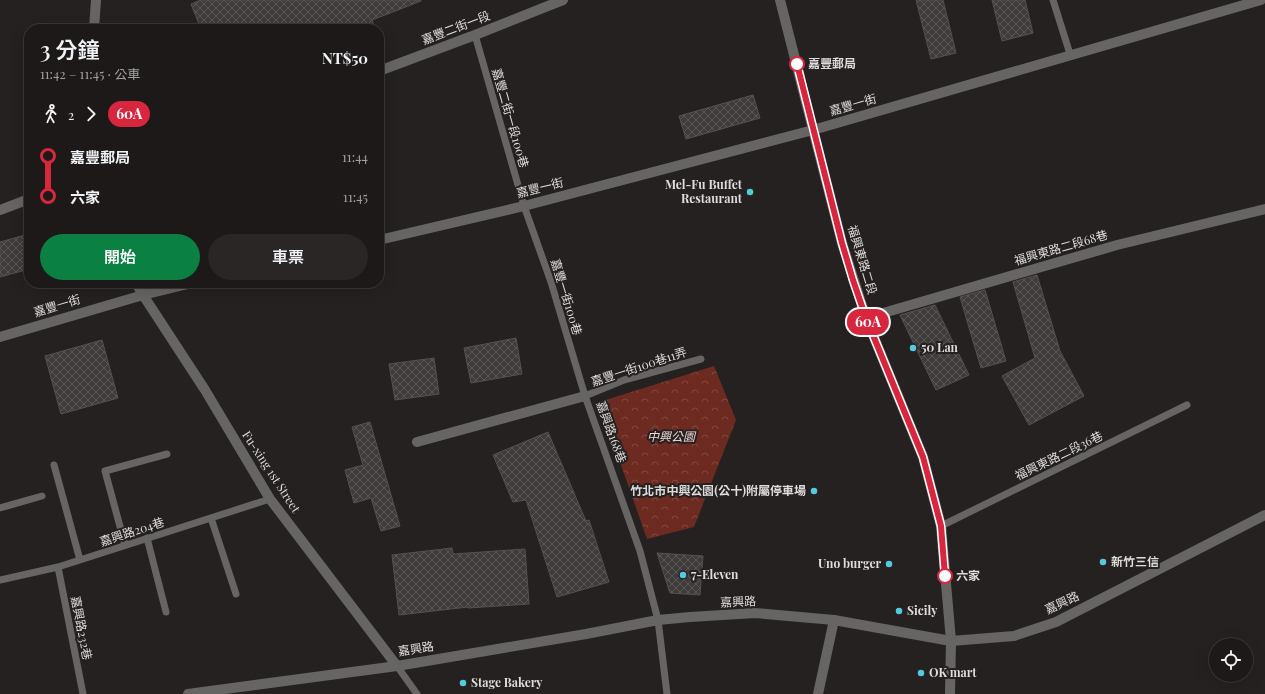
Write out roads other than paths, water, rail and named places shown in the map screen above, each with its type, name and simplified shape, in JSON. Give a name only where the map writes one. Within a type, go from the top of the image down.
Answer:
[{"type":"street","points":[[94,24],[96,0]]},
{"type":"street","name":"嘉豐二街一段","points":[[384,69],[563,0]]},
{"type":"street","name":"福興東路二段","points":[[780,0],[842,243],[866,318],[923,457],[941,526],[951,640],[950,694]]},
{"type":"street","name":"嘉豐一街","points":[[384,239],[524,206],[813,130],[1070,54],[1261,0]]},
{"type":"street","points":[[0,210],[24,201]]},
{"type":"street","name":"福興東路二段68巷","points":[[866,318],[1117,246],[1265,209]]},
{"type":"street","name":"Fu-xing 1st Street","points":[[139,288],[204,390],[270,499],[397,666]]},
{"type":"street","name":"嘉豐一街","points":[[0,337],[142,294],[169,288]]},
{"type":"street","name":"嘉興路168巷","points":[[417,442],[585,396]]},
{"type":"street","name":"嘉興路","points":[[192,694],[397,666],[586,634],[658,620],[755,613],[834,620],[951,640],[1014,636],[1056,622],[1265,515]]},
{"type":"street","points":[[818,694],[834,620]]},
{"type":"lane","points":[[1053,0],[1070,54]]},
{"type":"lane","name":"嘉豐二街一段100巷","points":[[475,35],[524,206]]},
{"type":"lane","name":"嘉豐一街100巷","points":[[524,206],[550,282],[585,396]]},
{"type":"lane","name":"嘉豐一街100巷11弄","points":[[585,396],[624,380],[700,359]]},
{"type":"lane","name":"嘉興路168巷","points":[[585,396],[640,551],[658,620],[667,694]]},
{"type":"lane","name":"福興東路二段36巷","points":[[941,526],[1187,405]]},
{"type":"lane","points":[[125,545],[105,471],[167,454]]},
{"type":"lane","points":[[54,465],[80,560]]},
{"type":"lane","points":[[0,508],[42,496]]},
{"type":"lane","name":"嘉興路204巷","points":[[0,580],[58,567],[270,499]]},
{"type":"lane","points":[[211,518],[236,594]]},
{"type":"lane","points":[[147,538],[166,612]]},
{"type":"lane","name":"嘉興路232巷","points":[[58,567],[83,694]]},
{"type":"lane","points":[[397,666],[417,694]]},
{"type":"place","name":"嘉豐郵局","points":[[797,64]]},
{"type":"place","name":"Mel-Fu Buffet Restaurant","points":[[750,192]]},
{"type":"place","name":"50 Lan","points":[[913,348]]},
{"type":"place","name":"竹北市中興公園(公十)附屬停車場","points":[[814,491]]},
{"type":"place","name":"新竹三信","points":[[1103,562]]},
{"type":"place","name":"Uno burger","points":[[889,564]]},
{"type":"place","name":"7-Eleven","points":[[683,575]]},
{"type":"place","name":"六家","points":[[945,576]]},
{"type":"place","name":"Sicily","points":[[899,611]]},
{"type":"place","name":"OK mart","points":[[921,673]]},
{"type":"place","name":"Stage Bakery","points":[[463,683]]},
{"type":"park label","name":"中興公園","points":[[671,437]]}]
